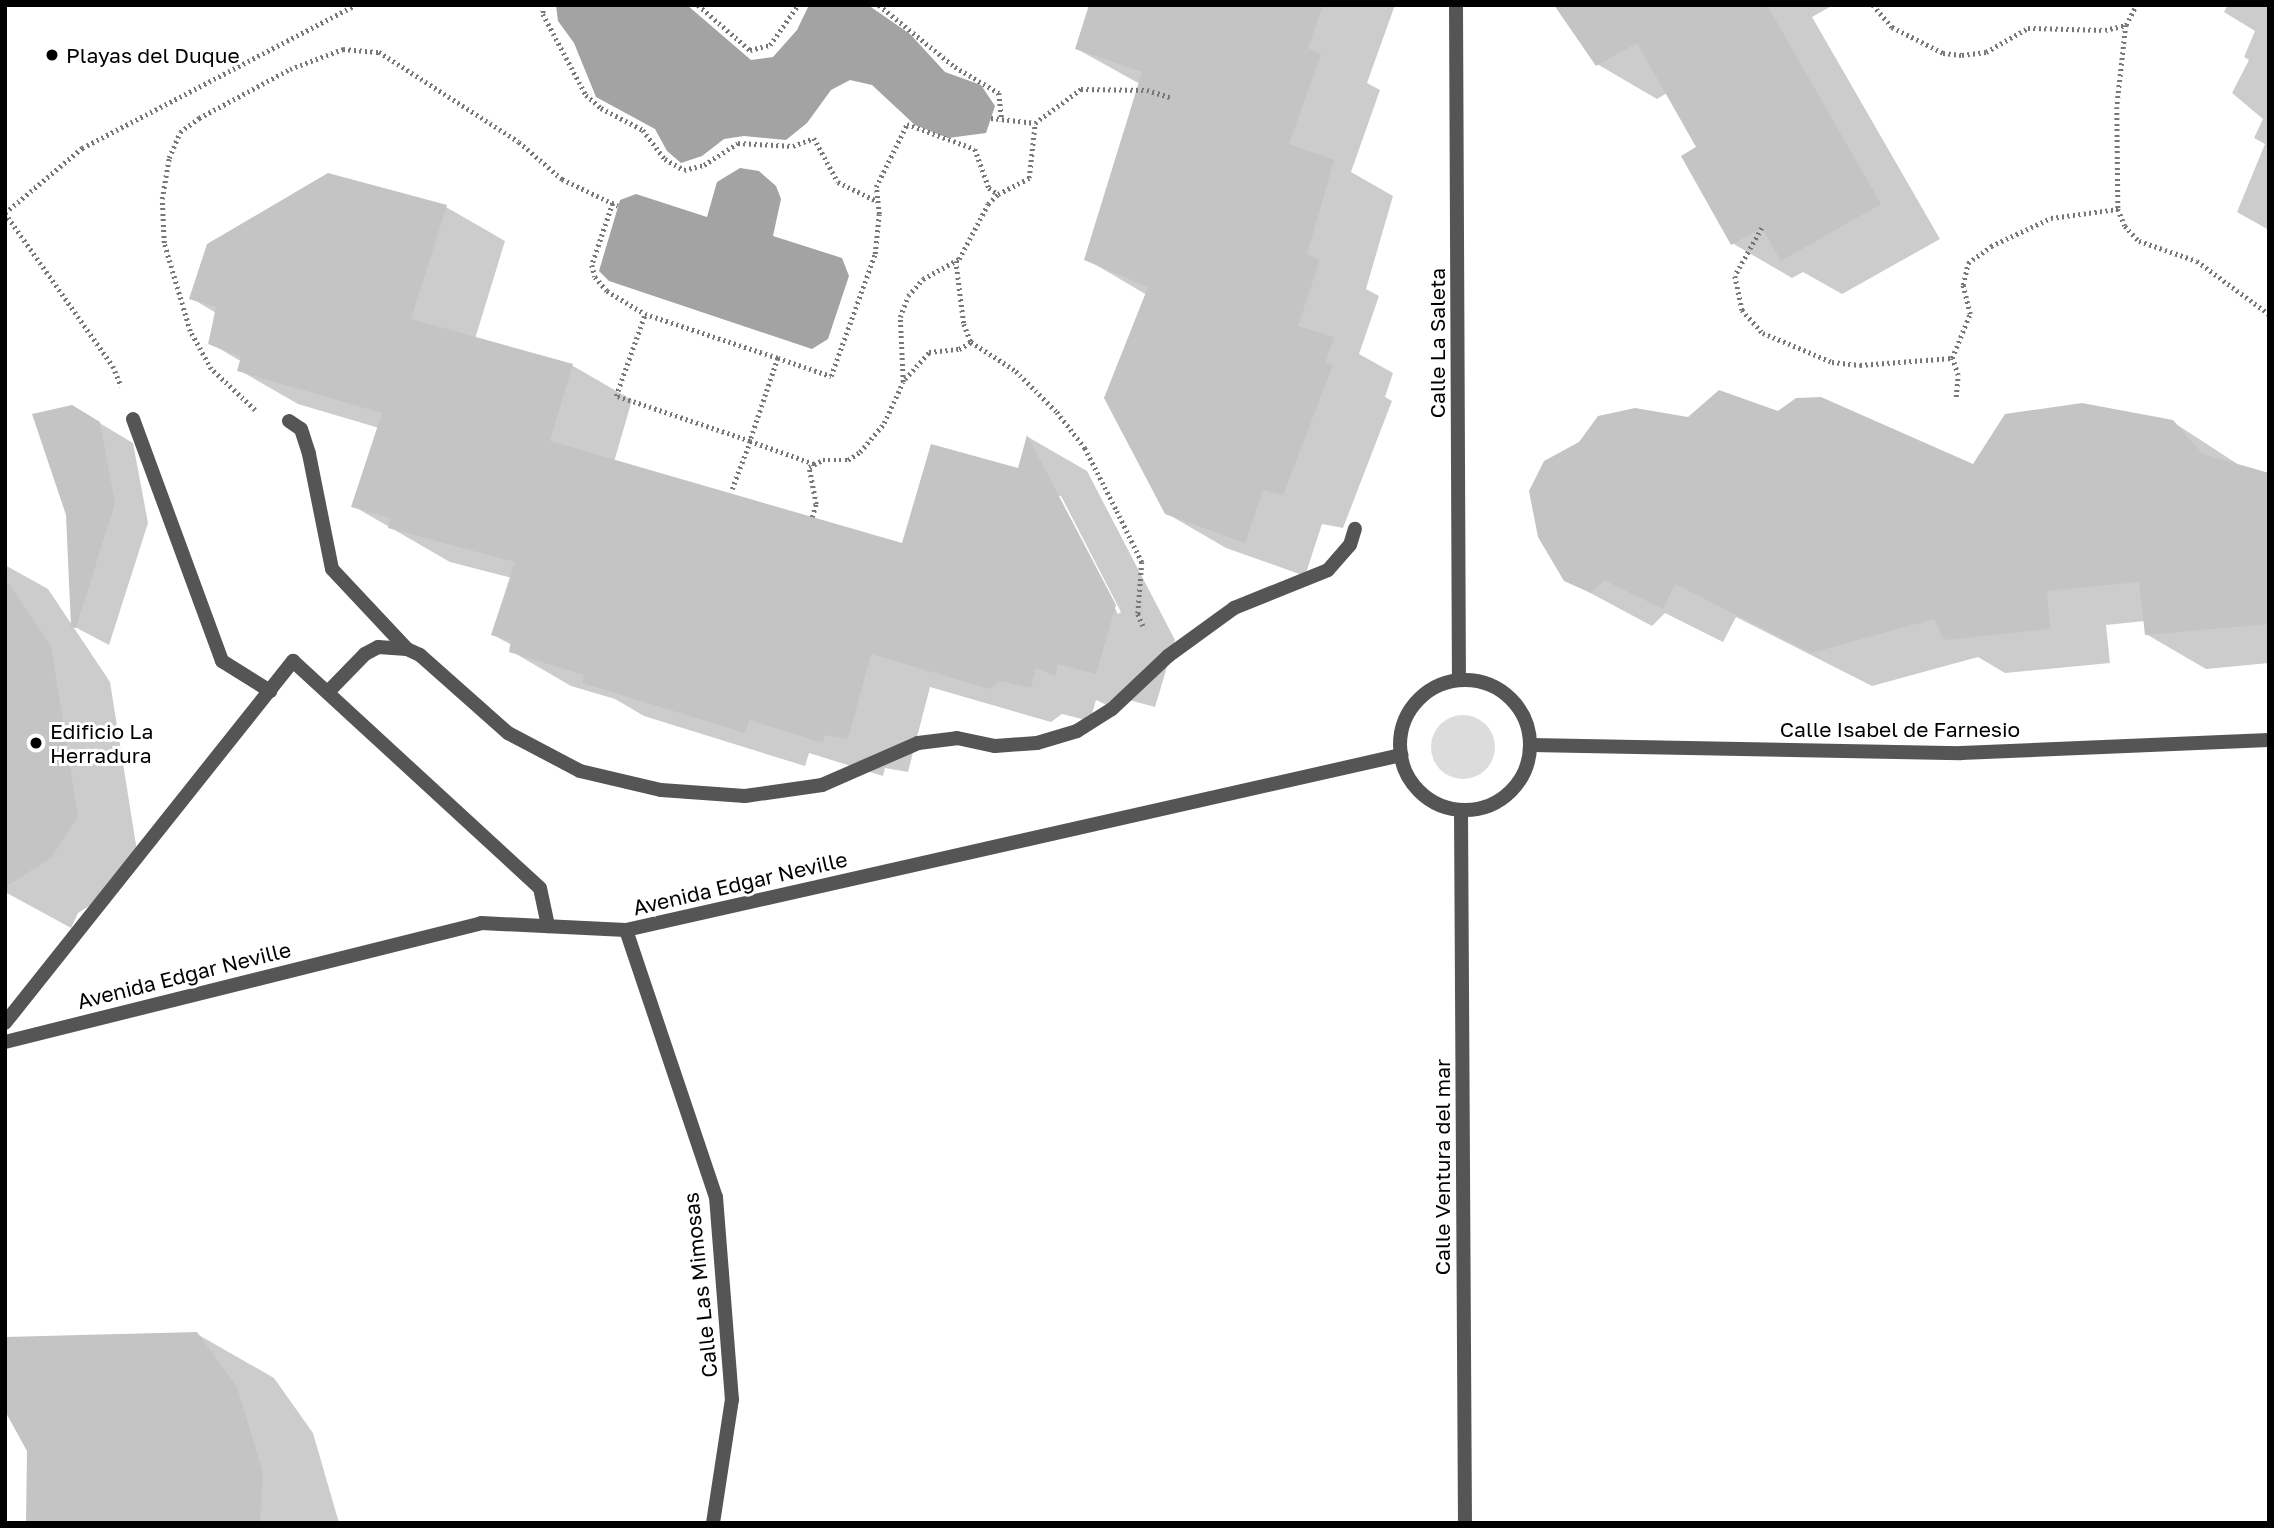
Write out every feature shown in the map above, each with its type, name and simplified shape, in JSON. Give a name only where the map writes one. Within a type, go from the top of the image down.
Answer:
[{"type":"street","name":"Calle La Saleta","points":[[1456,5],[1459,680]]},
{"type":"street","points":[[133,419],[222,661],[270,691]]},
{"type":"street","points":[[289,421],[302,429],[332,569],[407,649],[420,655],[509,733],[580,771],[661,790],[744,796],[822,785],[918,743],[957,738],[995,746],[1037,743],[1077,731],[1112,709],[1168,656],[1234,608],[1328,570],[1345,552],[1355,529]]},
{"type":"street","points":[[328,692],[365,654],[378,648],[407,649]]},
{"type":"street","points":[[5,1023],[293,661],[540,888],[548,926]]},
{"type":"street","points":[[1459,680],[1482,681],[1509,698],[1527,724],[1531,745],[1527,767],[1502,800],[1461,810],[1427,799],[1415,787],[1401,755],[1403,724],[1414,705],[1430,690],[1459,680]]},
{"type":"street","name":"Calle Isabel de Farnesio","points":[[1531,745],[1961,753],[2269,740]]},
{"type":"street","name":"Avenida Edgar Neville","points":[[5,1042],[481,923],[626,930],[1401,755]]},
{"type":"street","name":"Calle Ventura del mar","points":[[1461,810],[1465,1523]]},
{"type":"street","name":"Calle Las Mimosas","points":[[626,930],[716,1196],[732,1399],[713,1523]]},
{"type":"path","points":[[133,419],[113,366],[5,213],[82,149],[355,5]]},
{"type":"path","points":[[544,5],[543,14],[586,95],[601,108],[643,130],[665,159],[684,170],[704,165],[738,143],[793,146],[814,138],[838,182],[875,200]]},
{"type":"path","points":[[698,5],[750,50],[770,45],[798,5]]},
{"type":"path","points":[[879,5],[955,67],[999,93],[1002,121]]},
{"type":"path","points":[[1873,5],[1892,27],[1943,53],[1986,52],[2028,27],[2105,30],[2126,25]]},
{"type":"path","points":[[2136,5],[2126,25],[2118,107],[2118,209],[2138,241],[2197,261],[2269,314]]},
{"type":"path","points":[[289,421],[248,408],[211,369],[190,331],[174,289],[162,198],[169,158],[180,132],[199,118],[290,69],[343,49],[379,52],[519,142],[562,179],[615,205],[592,265],[595,277],[607,290],[645,314],[831,376],[874,254],[879,214],[875,200],[883,169],[907,124],[975,149],[989,188],[998,194]]},
{"type":"path","points":[[991,118],[1035,123],[1081,89],[1147,90],[1170,97]]},
{"type":"path","points":[[903,382],[900,317],[908,296],[923,279],[956,261],[988,204],[998,194],[1029,178],[1035,123]]},
{"type":"path","points":[[1956,397],[1958,375],[1952,358],[1970,314],[1963,285],[1968,263],[1990,246],[2051,218],[2118,209]]},
{"type":"path","points":[[1762,228],[1735,276],[1742,310],[1763,332],[1832,362],[1881,364],[1952,358]]},
{"type":"path","points":[[956,261],[964,324],[971,342],[1037,391],[1084,448],[1142,562],[1138,614],[1147,636],[1168,656]]},
{"type":"path","points":[[645,314],[616,396],[816,464]]},
{"type":"path","points":[[812,517],[816,504],[809,467],[848,460],[860,452],[884,423],[903,382],[929,352],[959,349],[971,342]]},
{"type":"path","points":[[732,489],[778,358]]},
{"type":"shaded area","points":[[556,5],[687,5],[751,60],[773,57],[797,30],[809,5],[868,5],[910,34],[945,72],[981,85],[995,106],[986,133],[948,138],[915,125],[872,85],[850,80],[831,90],[807,123],[786,140],[744,136],[724,139],[702,156],[681,163],[667,151],[655,129],[596,97],[574,43],[558,21]]},
{"type":"shaded area","points":[[740,168],[759,171],[776,186],[781,199],[773,236],[842,258],[849,276],[828,339],[812,349],[609,281],[599,271],[620,200],[636,194],[707,217],[717,182]]},
{"type":"shaded area","points":[[1463,715],[1481,721],[1489,729],[1495,747],[1489,765],[1481,773],[1463,779],[1445,773],[1437,765],[1431,747],[1437,729],[1445,721]]},
{"type":"building","points":[[1089,5],[1323,5],[1308,48],[1321,54],[1289,144],[1334,160],[1307,254],[1320,260],[1298,326],[1334,337],[1325,364],[1333,365],[1283,495],[1263,490],[1245,543],[1165,514],[1104,398],[1148,287],[1084,260],[1142,72],[1075,49]]},
{"type":"building","points":[[1554,5],[1767,5],[1881,204],[1781,261],[1762,228],[1731,245],[1681,156],[1696,147],[1637,43],[1596,66]]},
{"type":"building","points":[[328,173],[447,205],[411,319],[573,364],[550,441],[902,543],[931,444],[1018,468],[1027,435],[1116,605],[1096,674],[1058,664],[1055,676],[1036,668],[1031,688],[1001,681],[990,689],[871,654],[848,739],[825,735],[823,743],[749,720],[745,733],[582,683],[584,675],[509,652],[511,641],[491,635],[515,562],[388,528],[390,518],[351,507],[382,413],[237,371],[241,357],[208,344],[216,307],[189,299],[207,244]]},
{"type":"building","points":[[1719,390],[1778,411],[1796,398],[1821,397],[1973,464],[2005,414],[2082,403],[2173,420],[2203,454],[2269,473],[2269,624],[2145,635],[2139,582],[2047,591],[2050,629],[1944,640],[1934,619],[1811,653],[1675,584],[1663,609],[1604,580],[1591,593],[1564,581],[1538,537],[1529,491],[1544,461],[1579,442],[1598,416],[1635,408],[1688,417]]},
{"type":"building","points":[[72,405],[100,422],[115,503],[76,628],[71,627],[66,515],[32,414]]},
{"type":"building","name":"Edificio La Herradura","points":[[5,578],[51,646],[78,817],[51,858],[5,887]]},
{"type":"building","points":[[197,1332],[237,1387],[263,1473],[260,1523],[26,1523],[27,1451],[5,1411],[5,1337]]},
{"type":"place","name":"Playas del Duque","points":[[52,55]]},
{"type":"place","name":"Edificio La Herradura","points":[[36,743]]}]
